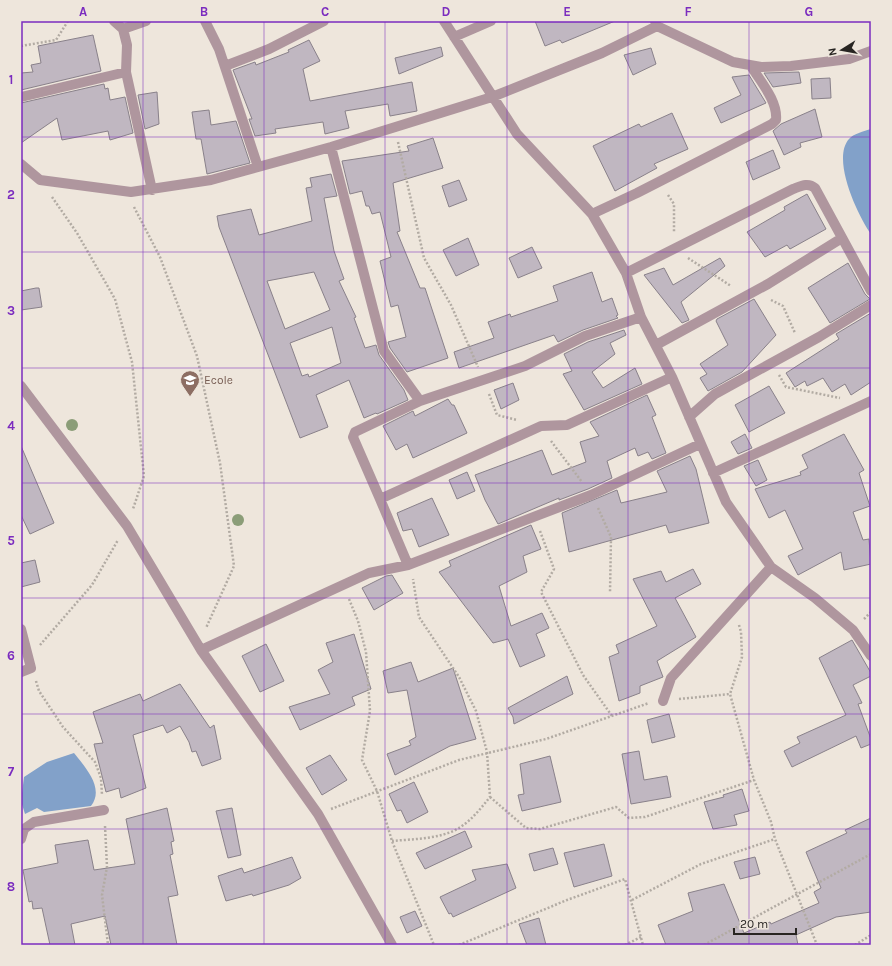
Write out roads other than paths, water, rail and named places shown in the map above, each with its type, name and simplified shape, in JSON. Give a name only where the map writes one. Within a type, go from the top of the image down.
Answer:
[{"type":"street","points":[[114,21],[123,29],[127,45],[126,72],[152,190]]},
{"type":"street","points":[[123,29],[146,21]]},
{"type":"street","points":[[204,21],[219,49],[258,166]]},
{"type":"street","points":[[225,66],[269,49],[324,21]]},
{"type":"street","points":[[444,21],[517,134],[592,214],[626,273],[641,317],[672,377],[726,502],[770,567],[815,598],[853,630],[871,656]]},
{"type":"street","points":[[454,37],[491,21]]},
{"type":"street","points":[[21,164],[40,180],[125,191],[152,190],[211,180],[331,147],[492,97],[602,53],[656,23],[733,62],[751,66],[791,66],[849,59],[871,51]]},
{"type":"street","points":[[592,214],[637,193],[772,124],[776,120],[774,106],[751,66]]},
{"type":"street","points":[[21,97],[126,72]]},
{"type":"street","points":[[331,147],[384,351],[420,401]]},
{"type":"street","points":[[626,273],[793,189],[806,184],[816,188],[871,291]]},
{"type":"street","points":[[656,345],[754,292],[842,238]]},
{"type":"street","points":[[689,417],[715,394],[871,305]]},
{"type":"street","points":[[408,565],[354,443],[354,432],[420,401],[525,366],[585,336],[641,317]]},
{"type":"street","points":[[380,500],[541,426],[567,425],[672,377]]},
{"type":"street","points":[[21,386],[127,526],[200,648],[318,814],[392,945]]},
{"type":"street","points":[[713,473],[868,402]]},
{"type":"street","points":[[200,648],[369,573],[408,565],[591,495],[700,444]]},
{"type":"street","points":[[663,701],[671,678],[770,567]]},
{"type":"street","points":[[21,629],[31,668],[21,672]]},
{"type":"street","points":[[21,839],[24,829],[34,822],[104,810]]},
{"type":"water","points":[[871,129],[871,234],[848,187],[843,160],[844,148],[849,139],[856,134]]},
{"type":"water","points":[[74,753],[88,771],[95,785],[95,799],[91,806],[44,812],[37,808],[25,814],[21,801],[24,777],[47,762]]},
{"type":"place","name":"Ecole","points":[[190,397]]}]
